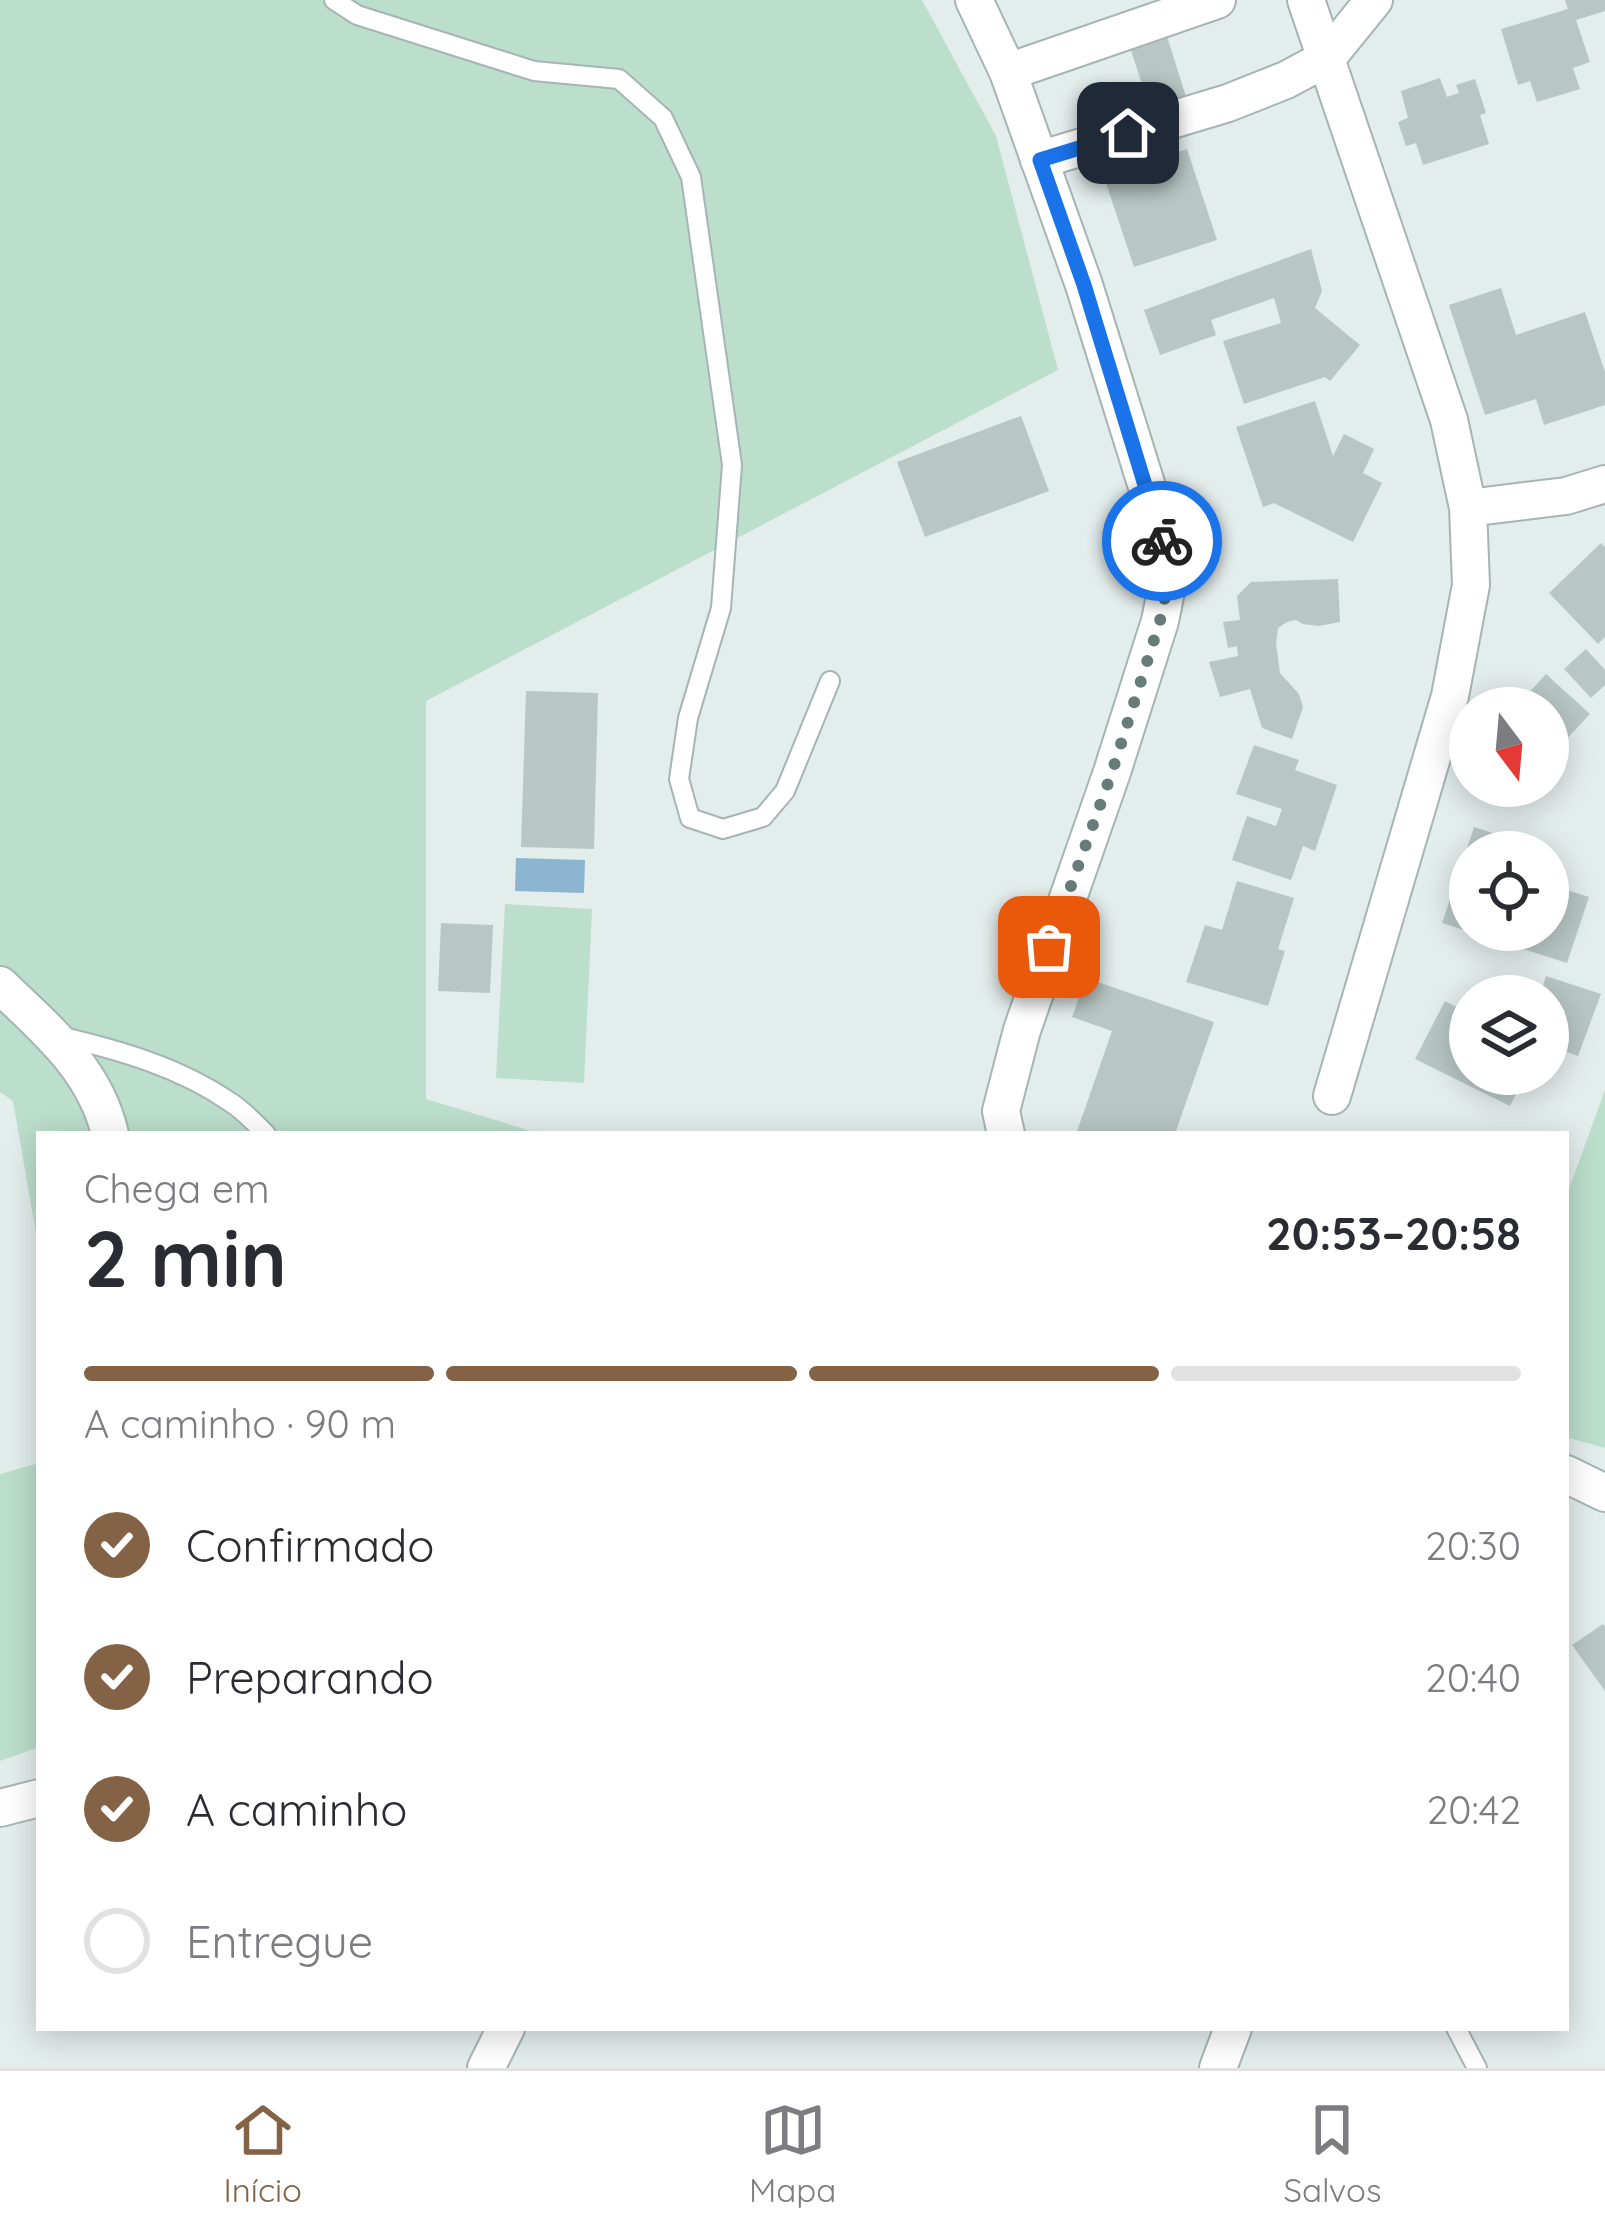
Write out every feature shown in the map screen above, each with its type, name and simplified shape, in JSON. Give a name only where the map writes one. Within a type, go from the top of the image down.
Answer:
[{"type":"street","points":[[974,0],[1008,72],[1084,285],[1153,506],[1167,586],[1112,772],[1022,1030],[1001,1111],[1005,1131]]},
{"type":"street","points":[[1008,72],[1217,0]]},
{"type":"street","points":[[1306,0],[1449,420],[1468,508],[1471,585],[1450,696],[1332,1096]]},
{"type":"street","points":[[1040,160],[1228,103],[1286,80],[1327,58],[1374,0]]},
{"type":"street","points":[[1468,508],[1566,496],[1605,484]]},
{"type":"street","points":[[0,985],[55,1035],[103,1106],[109,1131]]},
{"type":"street","points":[[1569,1475],[1605,1493]]},
{"type":"street","points":[[0,1808],[36,1799]]},
{"type":"street","points":[[486,2068],[504,2031]]},
{"type":"street","points":[[1218,2068],[1232,2031]]},
{"type":"lane","points":[[334,0],[357,15],[534,71],[619,79],[663,118],[691,177],[731,465],[721,608],[688,718],[679,779],[690,818],[723,830],[763,817],[784,791],[830,681]]},
{"type":"lane","points":[[55,1035],[118,1050],[178,1073],[232,1103],[263,1131]]},
{"type":"lane","points":[[1458,2031],[1477,2068]]},
{"type":"green space","points":[[0,0],[922,0],[996,136],[1058,370],[426,701],[426,1099],[531,1131],[36,1131],[36,1234],[13,1101],[0,1092]]},
{"type":"green space","points":[[505,904],[592,909],[584,1083],[496,1078]]},
{"type":"green space","points":[[1605,1090],[1605,1448],[1569,1438],[1569,1189]]},
{"type":"green space","points":[[36,1464],[36,1748],[0,1761],[0,1474]]},
{"type":"water","points":[[516,858],[585,860],[584,893],[515,891]]},
{"type":"building","points":[[1565,0],[1605,0],[1605,11],[1576,20],[1590,62],[1573,68],[1580,89],[1537,102],[1530,81],[1518,85],[1501,29],[1568,9]]},
{"type":"building","points":[[1164,27],[1189,106],[1153,118],[1127,38]]},
{"type":"building","points":[[1440,78],[1447,97],[1459,93],[1456,85],[1475,79],[1489,144],[1423,165],[1416,143],[1406,146],[1398,122],[1408,118],[1401,91]]},
{"type":"building","points":[[1187,149],[1217,240],[1134,267],[1104,177]]},
{"type":"building","points":[[1311,249],[1322,291],[1315,308],[1360,345],[1330,381],[1325,377],[1244,404],[1223,341],[1281,323],[1274,298],[1211,320],[1216,335],[1160,355],[1144,310]]},
{"type":"building","points":[[1501,288],[1516,335],[1585,312],[1605,372],[1605,405],[1544,425],[1536,399],[1485,415],[1449,305]]},
{"type":"building","points":[[1315,401],[1333,456],[1344,434],[1374,449],[1363,473],[1382,483],[1353,542],[1274,503],[1263,507],[1236,427]]},
{"type":"building","points":[[1021,416],[1049,491],[925,537],[897,462]]},
{"type":"building","points":[[1601,543],[1605,547],[1605,637],[1598,644],[1549,593]]},
{"type":"building","points":[[1338,579],[1340,622],[1319,626],[1296,620],[1278,628],[1280,673],[1299,694],[1303,707],[1292,739],[1262,728],[1250,689],[1220,697],[1209,662],[1238,656],[1237,646],[1228,648],[1223,622],[1240,620],[1237,596],[1251,582]]},
{"type":"building","points":[[1586,649],[1605,670],[1605,685],[1591,698],[1564,669]]},
{"type":"building","points":[[1546,674],[1560,687],[1534,687]]},
{"type":"building","points":[[526,691],[598,693],[594,849],[521,847]]},
{"type":"building","points":[[1569,695],[1590,714],[1569,736]]},
{"type":"building","points":[[1254,745],[1299,760],[1295,770],[1337,785],[1315,851],[1303,846],[1291,880],[1232,860],[1247,816],[1276,826],[1282,809],[1236,794]]},
{"type":"building","points":[[1237,881],[1294,898],[1278,949],[1285,951],[1268,1006],[1186,982],[1205,925],[1222,930]]},
{"type":"building","points":[[1569,891],[1589,897],[1567,963],[1530,951],[1569,951]]},
{"type":"building","points":[[441,923],[493,925],[490,993],[438,991]]},
{"type":"building","points":[[1086,978],[1214,1022],[1176,1131],[1077,1131],[1112,1031],[1072,1017]]},
{"type":"building","points":[[1569,984],[1601,994],[1578,1056],[1569,1053]]},
{"type":"building","points":[[1445,1001],[1449,1003],[1449,1076],[1415,1059]]},
{"type":"building","points":[[1488,1095],[1516,1095],[1510,1106]]},
{"type":"building","points":[[1605,1627],[1605,1691],[1572,1645]]},
{"type":"way so far","points":[[1049,947],[1160,621],[1167,586],[1162,541]]},
{"type":"route","points":[[1128,133],[1040,160],[1084,285],[1162,541]]}]
